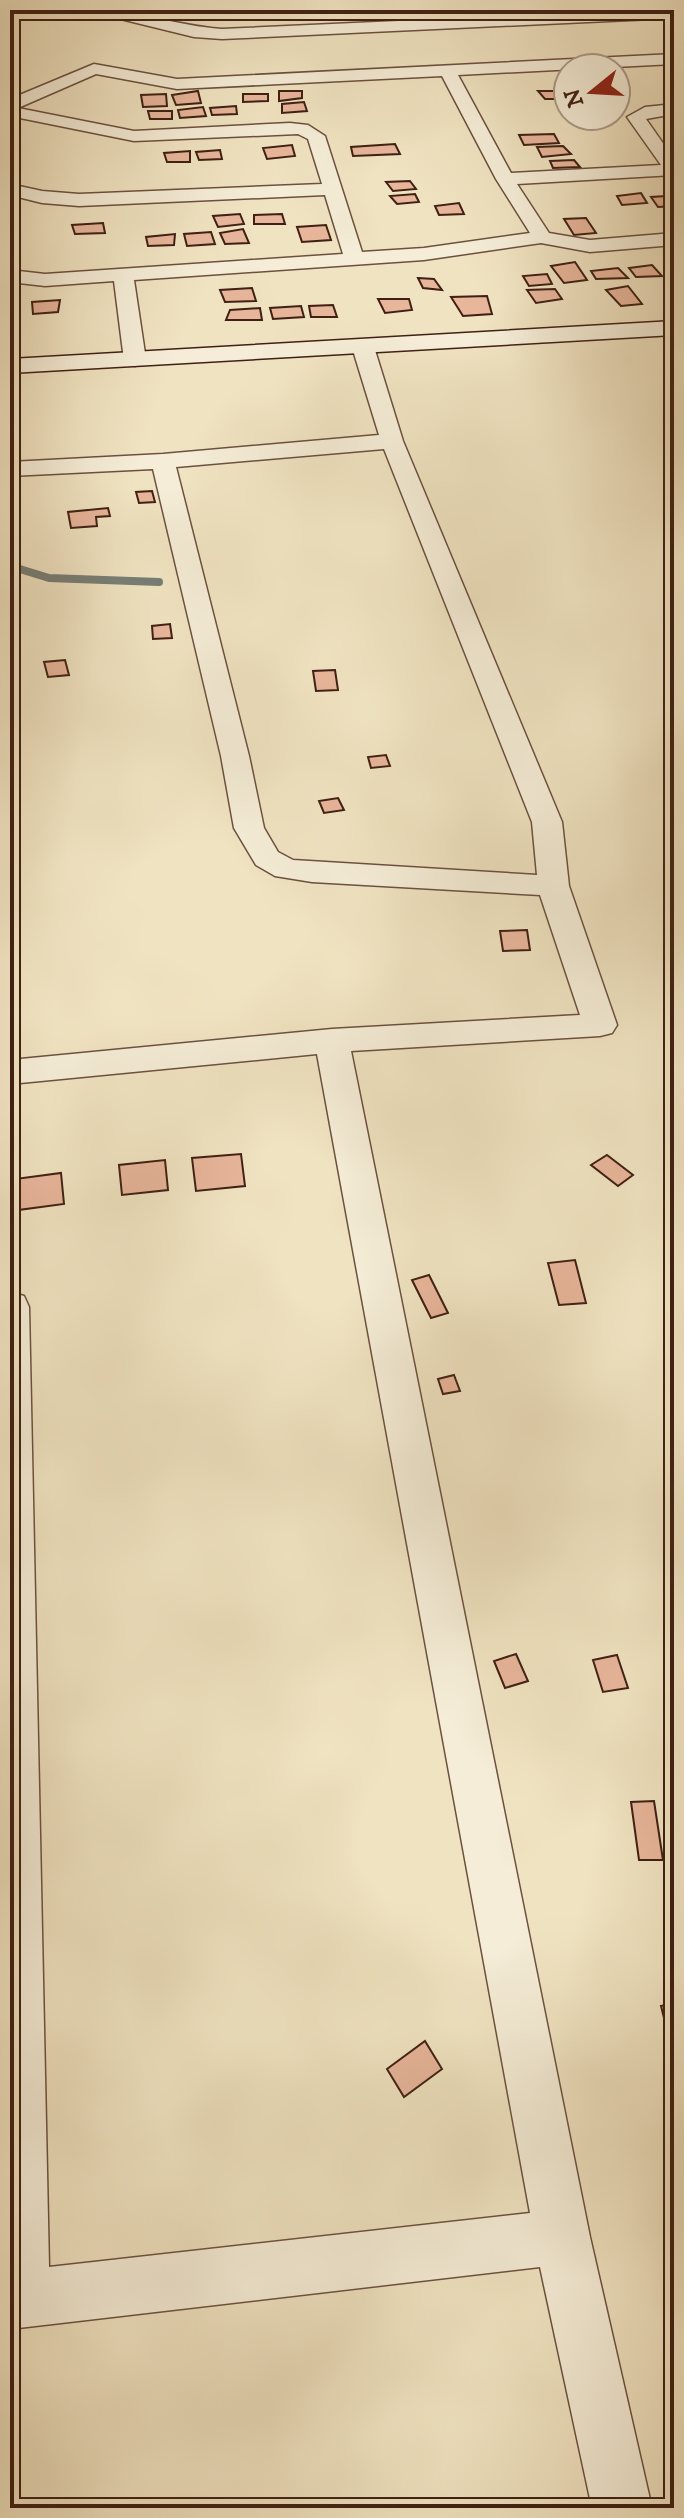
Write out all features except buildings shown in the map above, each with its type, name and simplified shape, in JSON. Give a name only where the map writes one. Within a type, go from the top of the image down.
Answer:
[{"type":"street","points":[[101,10],[194,32],[222,34],[415,17],[674,13]]},
{"type":"street","points":[[10,105],[94,69],[177,84],[674,59]]},
{"type":"street","points":[[447,70],[505,179],[542,237],[559,245],[674,239]]},
{"type":"street","points":[[505,179],[673,170],[636,117],[651,111],[674,109]]},
{"type":"street","points":[[10,111],[134,136],[302,129],[316,136],[354,258]]},
{"type":"street","points":[[10,189],[42,197],[79,200],[330,189]]},
{"type":"street","points":[[10,276],[45,280],[424,254],[542,237]]},
{"type":"street","points":[[123,274],[135,360]]},
{"type":"street","points":[[10,366],[674,328]]},
{"type":"street","points":[[10,1072],[332,1041],[600,1025],[553,886],[547,822],[392,441],[363,347]]},
{"type":"street","points":[[10,469],[163,461],[392,441]]},
{"type":"street","points":[[163,461],[235,756],[249,828],[267,858],[286,869],[312,872],[553,886]]},
{"type":"street","points":[[332,1041],[562,2237],[622,2508]]},
{"type":"street","points":[[10,1307],[15,2299],[562,2237]]},
{"type":"waterway","points":[[10,566],[49,578],[159,582]]}]
